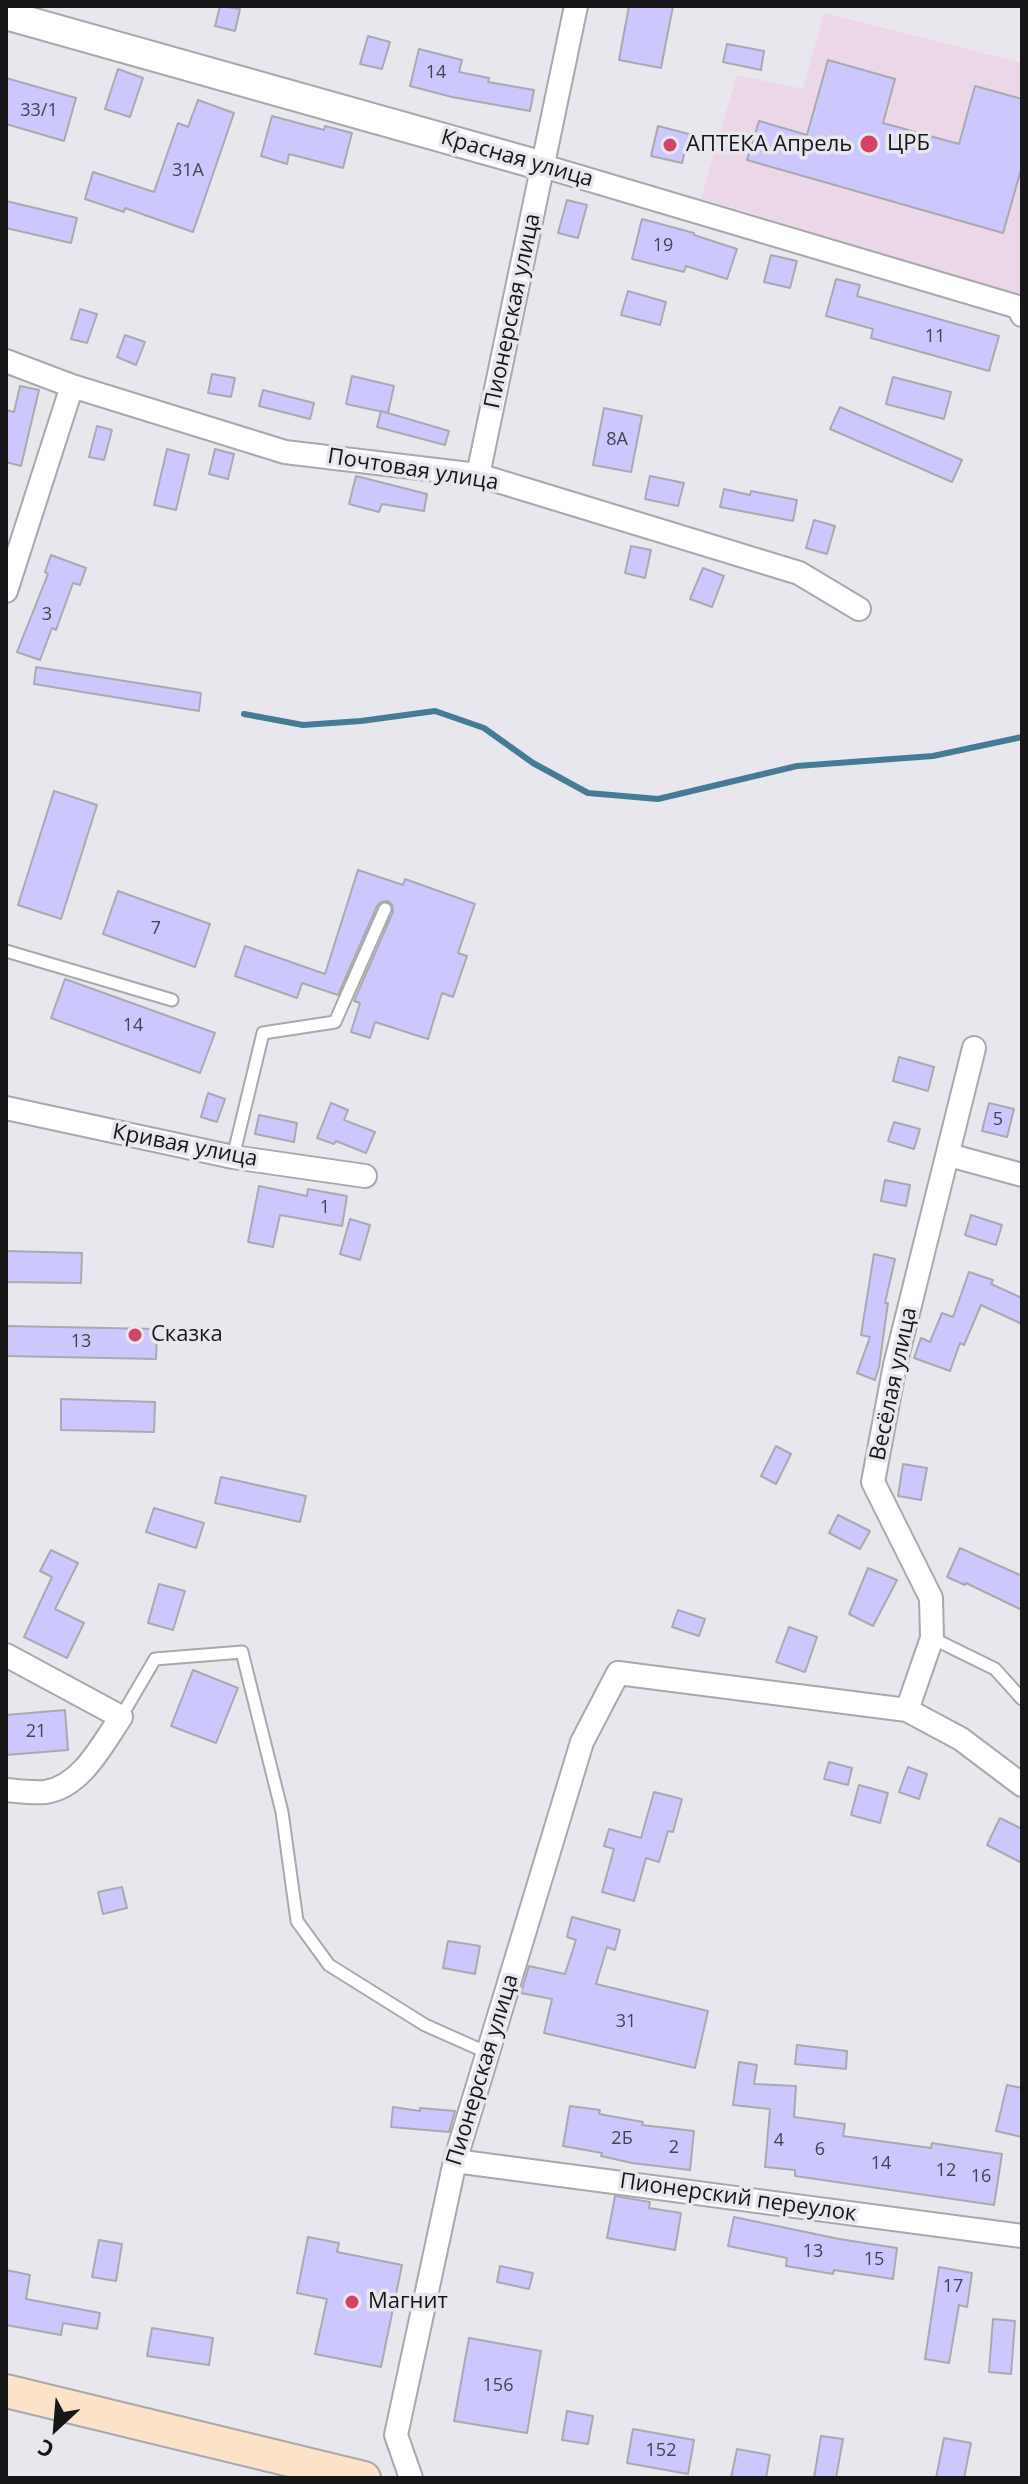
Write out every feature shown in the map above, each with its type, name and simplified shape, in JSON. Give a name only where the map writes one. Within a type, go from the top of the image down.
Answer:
[{"type":"main road","points":[[6,2391],[364,2478]]},
{"type":"street","name":"Пионерская улица","points":[[478,475],[576,6]]},
{"type":"street","name":"Красная улица","points":[[6,15],[1021,305]]},
{"type":"street","name":"Почтовая улица","points":[[6,361],[72,386],[285,452],[478,475],[799,573],[859,609]]},
{"type":"street","points":[[6,591],[72,386]]},
{"type":"street","name":"Весёлая улица","points":[[907,1710],[932,1638],[931,1598],[873,1482],[895,1365],[974,1048]]},
{"type":"street","name":"Кривая улица","points":[[6,1108],[233,1157],[365,1176]]},
{"type":"street","points":[[949,1155],[1022,1175]]},
{"type":"street","points":[[6,1655],[121,1717],[97,1753],[69,1784],[45,1792],[6,1790]]},
{"type":"street","name":"Пионерская улица","points":[[411,2478],[396,2435],[455,2161],[582,1742],[618,1673],[907,1710]]},
{"type":"street","points":[[907,1710],[961,1739],[1022,1785]]},
{"type":"street","name":"Пионерский переулок","points":[[455,2161],[1022,2236]]},
{"type":"lane","points":[[233,1157],[263,1033],[335,1022],[385,909]]},
{"type":"lane","points":[[6,951],[172,1000]]},
{"type":"lane","points":[[932,1638],[995,1669],[1022,1699]]},
{"type":"lane","points":[[121,1717],[155,1659],[242,1652],[282,1812],[297,1921],[329,1965],[425,2025],[488,2053]]},
{"type":"shaded area","name":"ЦРБ","points":[[824,13],[1022,63],[1022,296],[701,198],[737,75],[803,89]]},
{"type":"building","points":[[220,6],[240,9],[235,31],[215,26]]},
{"type":"building","points":[[629,6],[673,6],[661,68],[619,60]]},
{"type":"building","points":[[368,36],[390,42],[382,69],[360,64]]},
{"type":"building","points":[[727,44],[764,51],[761,70],[723,62]]},
{"type":"building","points":[[419,49],[462,60],[459,72],[489,78],[488,82],[534,90],[530,111],[410,86]]},
{"type":"building","points":[[828,60],[895,79],[883,123],[959,144],[975,86],[1022,99],[1022,166],[1003,233],[747,160],[759,121],[807,135]]},
{"type":"building","points":[[118,69],[143,78],[130,117],[105,109]]},
{"type":"building","points":[[6,78],[76,98],[64,141],[6,124]]},
{"type":"building","points":[[198,100],[234,113],[193,232],[125,208],[124,212],[85,199],[93,172],[154,192],[178,123],[188,127]]},
{"type":"building","points":[[272,116],[324,130],[325,126],[352,133],[343,168],[289,154],[287,164],[261,156]]},
{"type":"building","name":"АПТЕКА Апрель","points":[[658,126],[689,134],[682,163],[651,156]]},
{"type":"building","points":[[567,200],[587,205],[578,238],[558,233]]},
{"type":"building","points":[[6,201],[77,218],[71,243],[6,228]]},
{"type":"building","points":[[642,219],[737,249],[727,279],[686,266],[684,272],[632,259]]},
{"type":"building","points":[[771,255],[797,261],[790,288],[764,282]]},
{"type":"building","points":[[836,279],[860,285],[857,296],[999,336],[989,371],[871,338],[873,329],[826,316]]},
{"type":"building","points":[[628,291],[666,302],[660,325],[621,315]]},
{"type":"building","points":[[80,309],[97,314],[87,343],[71,339]]},
{"type":"building","points":[[125,335],[145,342],[136,365],[117,357]]},
{"type":"building","points":[[212,374],[235,378],[231,397],[208,393]]},
{"type":"building","points":[[352,376],[394,386],[388,413],[346,404]]},
{"type":"building","points":[[893,377],[951,392],[944,419],[886,404]]},
{"type":"building","points":[[20,386],[39,390],[21,466],[6,462],[6,410],[14,412]]},
{"type":"building","points":[[263,390],[314,403],[310,419],[259,406]]},
{"type":"building","points":[[840,407],[962,460],[952,482],[830,429]]},
{"type":"building","points":[[604,408],[642,416],[631,472],[593,465]]},
{"type":"building","points":[[381,411],[449,431],[445,445],[377,427]]},
{"type":"building","points":[[97,426],[112,430],[104,460],[89,457]]},
{"type":"building","points":[[167,449],[189,455],[176,510],[154,505]]},
{"type":"building","points":[[215,449],[234,454],[228,479],[209,474]]},
{"type":"building","points":[[356,476],[427,494],[424,511],[382,504],[379,512],[349,504]]},
{"type":"building","points":[[650,476],[684,483],[678,506],[645,499]]},
{"type":"building","points":[[724,489],[797,500],[793,521],[720,507]]},
{"type":"building","points":[[814,520],[835,526],[827,554],[806,548]]},
{"type":"building","points":[[631,546],[651,550],[645,578],[625,573]]},
{"type":"building","points":[[51,555],[86,568],[80,585],[73,583],[56,630],[52,628],[40,660],[17,652],[48,574],[45,572]]},
{"type":"building","points":[[703,568],[724,576],[712,607],[690,599]]},
{"type":"building","points":[[36,667],[201,693],[199,711],[34,684]]},
{"type":"building","points":[[54,791],[97,805],[61,919],[18,905]]},
{"type":"building","points":[[358,870],[403,885],[405,879],[475,904],[458,953],[467,956],[453,997],[442,993],[428,1039],[375,1022],[370,1038],[351,1032],[360,1003],[354,1001],[393,912],[388,901],[377,906],[338,995],[302,983],[297,998],[235,976],[245,946],[325,974]]},
{"type":"building","points":[[118,891],[210,924],[195,967],[103,934]]},
{"type":"building","points":[[65,979],[215,1033],[200,1073],[51,1018]]},
{"type":"building","points":[[899,1057],[934,1067],[928,1091],[893,1081]]},
{"type":"building","points":[[208,1093],[225,1099],[217,1122],[201,1117]]},
{"type":"building","points":[[331,1103],[348,1110],[344,1120],[375,1132],[366,1153],[336,1141],[334,1144],[317,1138]]},
{"type":"building","points":[[989,1103],[1014,1109],[1007,1137],[982,1131]]},
{"type":"building","points":[[259,1115],[297,1123],[294,1142],[255,1134]]},
{"type":"building","points":[[894,1122],[920,1129],[914,1149],[888,1141]]},
{"type":"building","points":[[885,1180],[910,1185],[906,1206],[881,1201]]},
{"type":"building","points":[[259,1186],[307,1196],[308,1189],[347,1196],[342,1226],[280,1215],[273,1247],[248,1242]]},
{"type":"building","points":[[971,1215],[1002,1225],[996,1245],[965,1235]]},
{"type":"building","points":[[350,1219],[370,1225],[360,1260],[340,1254]]},
{"type":"building","points":[[6,1251],[82,1253],[81,1283],[6,1282]]},
{"type":"building","points":[[874,1254],[895,1259],[885,1303],[888,1303],[875,1380],[857,1373],[870,1337],[861,1335]]},
{"type":"building","points":[[969,1272],[993,1280],[991,1284],[1022,1298],[1022,1324],[981,1305],[964,1345],[960,1343],[950,1371],[914,1358],[921,1338],[930,1342],[942,1313],[953,1317]]},
{"type":"building","points":[[6,1326],[157,1329],[156,1359],[6,1356]]},
{"type":"building","points":[[61,1399],[155,1402],[154,1432],[61,1430]]},
{"type":"building","points":[[776,1446],[791,1454],[776,1484],[761,1476]]},
{"type":"building","points":[[903,1464],[927,1468],[921,1500],[898,1496]]},
{"type":"building","points":[[221,1477],[306,1496],[300,1522],[215,1503]]},
{"type":"building","points":[[154,1508],[204,1523],[196,1548],[146,1532]]},
{"type":"building","points":[[838,1515],[870,1531],[860,1549],[829,1533]]},
{"type":"building","points":[[960,1548],[1022,1576],[1022,1610],[947,1577]]},
{"type":"building","points":[[51,1550],[78,1563],[55,1609],[84,1623],[67,1658],[24,1637],[52,1577],[40,1571]]},
{"type":"building","points":[[868,1568],[897,1580],[873,1626],[849,1614]]},
{"type":"building","points":[[159,1584],[185,1591],[173,1630],[148,1623]]},
{"type":"building","points":[[678,1610],[705,1619],[699,1636],[672,1627]]},
{"type":"building","points":[[789,1627],[817,1637],[805,1672],[776,1662]]},
{"type":"building","points":[[193,1670],[238,1688],[216,1743],[171,1726]]},
{"type":"building","points":[[65,1710],[68,1750],[6,1755],[6,1715]]},
{"type":"building","points":[[829,1762],[852,1768],[848,1785],[824,1779]]},
{"type":"building","points":[[908,1767],[927,1774],[919,1799],[899,1792]]},
{"type":"building","points":[[859,1785],[888,1793],[880,1823],[851,1815]]},
{"type":"building","points":[[654,1792],[682,1799],[673,1832],[668,1831],[659,1862],[646,1858],[634,1901],[602,1892],[614,1849],[604,1846],[609,1829],[641,1838]]},
{"type":"building","points":[[1000,1818],[1022,1829],[1022,1863],[987,1845]]},
{"type":"building","points":[[122,1887],[127,1908],[103,1914],[98,1892]]},
{"type":"building","points":[[572,1917],[620,1930],[615,1950],[607,1947],[596,1984],[708,2011],[695,2068],[544,2033],[552,1999],[521,1993],[529,1966],[565,1974],[576,1940],[567,1937]]},
{"type":"building","points":[[448,1941],[480,1946],[475,1974],[443,1968]]},
{"type":"building","points":[[797,2045],[847,2051],[846,2069],[795,2064]]},
{"type":"building","points":[[739,2062],[757,2065],[754,2084],[796,2086],[794,2117],[845,2124],[843,2136],[931,2148],[932,2143],[1002,2154],[994,2205],[795,2176],[795,2170],[765,2167],[770,2109],[733,2105]]},
{"type":"building","points":[[1007,2085],[1022,2088],[1022,2137],[996,2131]]},
{"type":"building","points":[[570,2106],[600,2110],[599,2114],[643,2122],[642,2125],[694,2131],[690,2170],[632,2163],[601,2156],[602,2153],[563,2146]]},
{"type":"building","points":[[393,2107],[455,2111],[449,2132],[391,2127]]},
{"type":"building","points":[[615,2196],[650,2202],[649,2208],[681,2213],[675,2250],[607,2238]]},
{"type":"building","points":[[734,2217],[897,2248],[893,2279],[786,2266],[787,2258],[728,2246]]},
{"type":"building","points":[[308,2237],[339,2243],[337,2252],[402,2265],[381,2367],[315,2354],[327,2299],[297,2293]]},
{"type":"building","points":[[99,2240],[122,2244],[116,2281],[92,2277]]},
{"type":"building","points":[[500,2266],[533,2273],[529,2289],[497,2282]]},
{"type":"building","points":[[939,2267],[972,2273],[967,2307],[959,2305],[949,2363],[925,2359]]},
{"type":"building","points":[[6,2270],[30,2275],[26,2299],[100,2313],[97,2329],[63,2323],[61,2335],[6,2325]]},
{"type":"building","points":[[993,2319],[1015,2321],[1011,2374],[989,2372]]},
{"type":"building","points":[[152,2328],[213,2338],[209,2365],[147,2356]]},
{"type":"building","points":[[469,2338],[541,2351],[527,2433],[454,2421]]},
{"type":"building","points":[[567,2411],[593,2416],[588,2444],[562,2440]]},
{"type":"building","points":[[633,2429],[694,2440],[688,2474],[627,2463]]},
{"type":"building","points":[[821,2436],[843,2439],[836,2478],[814,2478]]},
{"type":"building","points":[[944,2438],[971,2443],[964,2478],[936,2478]]},
{"type":"building","points":[[737,2449],[770,2455],[766,2478],[731,2478]]},
{"type":"waterway","points":[[244,714],[303,725],[435,711],[484,728],[533,763],[588,793],[658,799],[797,766],[933,756],[1022,737]]},
{"type":"place","name":"ЦРБ","points":[[869,144]]},
{"type":"place","name":"АПТЕКА Апрель","points":[[670,145]]},
{"type":"place","name":"Сказка","points":[[135,1335]]},
{"type":"place","name":"Магнит","points":[[352,2302]]}]
